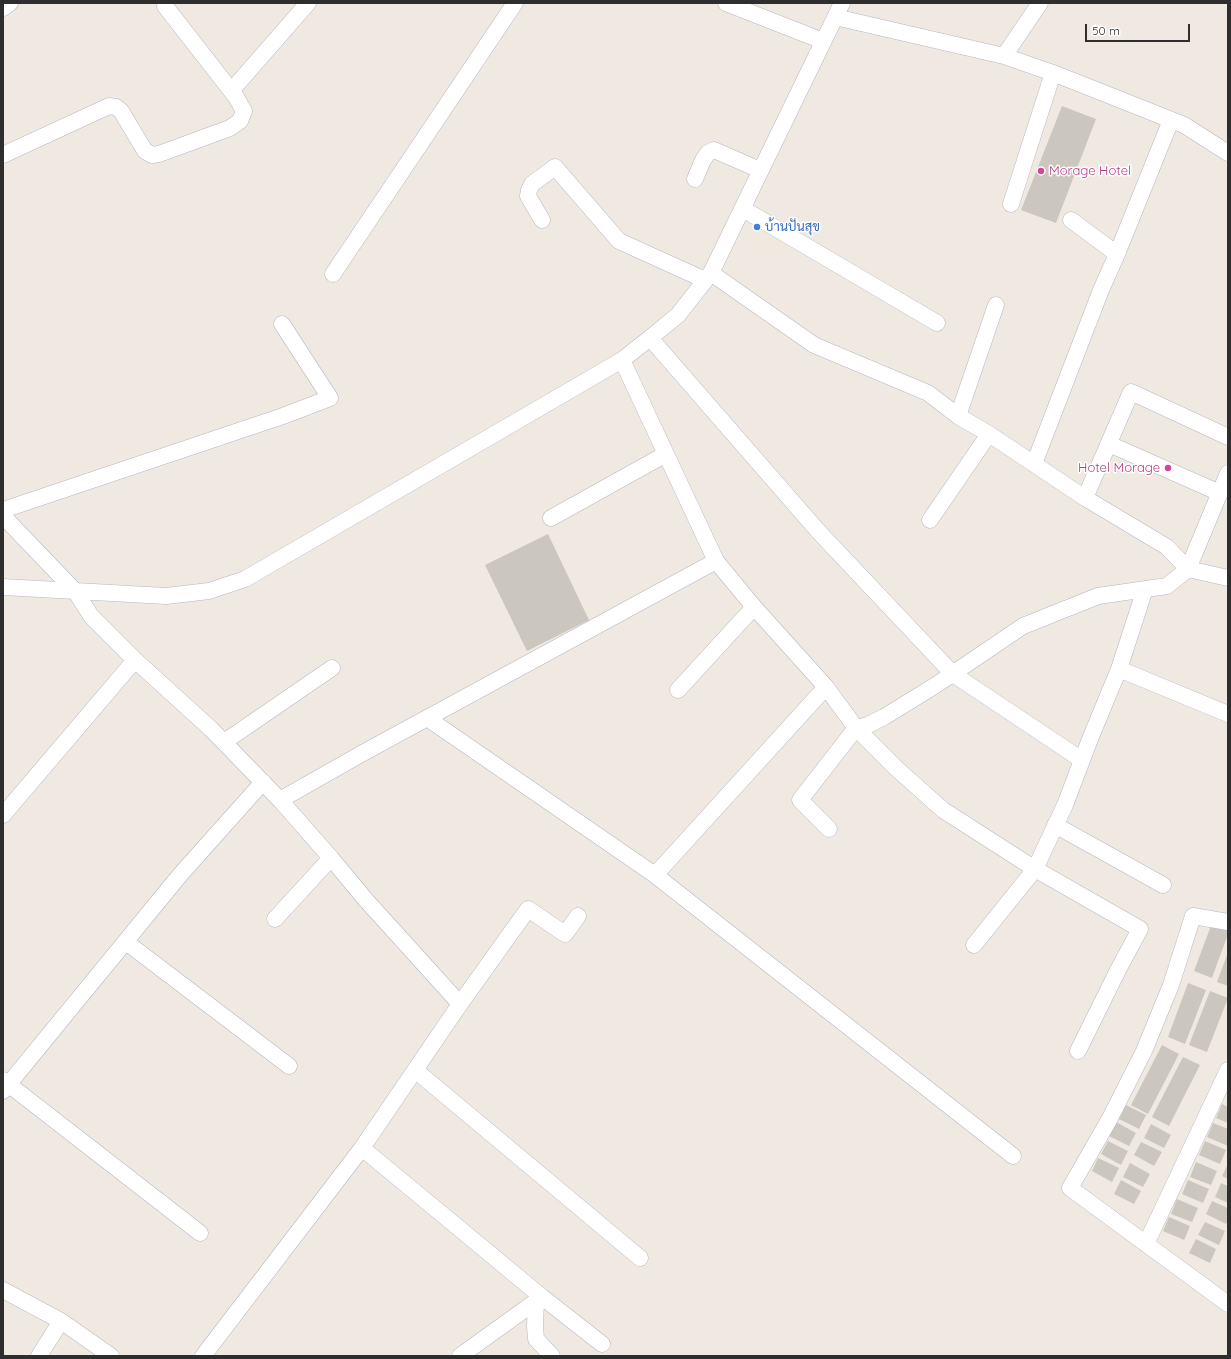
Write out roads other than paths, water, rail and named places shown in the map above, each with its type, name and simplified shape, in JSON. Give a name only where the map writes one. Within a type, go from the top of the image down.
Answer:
[{"type":"street","points":[[3,8],[10,3]]},
{"type":"street","points":[[232,90],[308,3]]},
{"type":"street","points":[[333,274],[516,3]]},
{"type":"street","points":[[726,3],[823,41]]},
{"type":"street","points":[[1004,56],[1040,3]]},
{"type":"street","points":[[3,155],[109,106],[116,107],[120,111],[145,151],[152,155],[159,154],[230,128],[240,121],[244,112],[232,90],[165,6]]},
{"type":"street","points":[[3,587],[166,596],[209,591],[245,579],[622,360],[678,315],[708,277],[743,209],[760,170],[839,10],[1004,56],[1053,73],[1184,125],[1225,148]]},
{"type":"street","points":[[1011,204],[1053,73]]},
{"type":"street","points":[[1034,464],[1101,290],[1171,120]]},
{"type":"street","points":[[695,179],[708,153],[714,150],[760,170]]},
{"type":"street","points":[[542,220],[528,196],[529,190],[532,184],[555,167],[619,241],[708,277],[814,345],[928,393],[958,416],[989,434],[1085,498],[1168,548],[1188,569],[1228,578]]},
{"type":"street","points":[[743,209],[937,323]]},
{"type":"street","points":[[1071,220],[1117,254]]},
{"type":"street","points":[[958,416],[996,305]]},
{"type":"street","points":[[282,324],[330,398],[283,416],[9,508],[3,515],[75,591],[91,616],[135,660],[211,728],[280,800],[332,858],[365,899],[460,1004]]},
{"type":"street","points":[[650,338],[818,531],[953,674],[1082,760]]},
{"type":"street","points":[[622,360],[716,561],[754,607],[826,687],[856,728],[896,768],[943,810],[1035,869],[1140,929],[1078,1051]]},
{"type":"street","points":[[1085,498],[1130,392],[1228,437]]},
{"type":"street","points":[[930,520],[989,434]]},
{"type":"street","points":[[1108,444],[1220,493]]},
{"type":"street","points":[[550,518],[666,454]]},
{"type":"street","points":[[829,828],[800,800],[856,728],[868,725],[884,717],[953,674],[1023,626],[1098,596],[1167,586],[1188,569],[1228,473]]},
{"type":"street","points":[[280,800],[716,561]]},
{"type":"street","points":[[974,945],[1035,869],[1065,805],[1119,669],[1145,589]]},
{"type":"street","points":[[678,690],[754,607]]},
{"type":"street","points":[[3,815],[135,660]]},
{"type":"street","points":[[224,742],[332,668]]},
{"type":"street","points":[[1119,669],[1228,714]]},
{"type":"street","points":[[655,875],[826,687]]},
{"type":"street","points":[[428,718],[655,875],[1013,1156]]},
{"type":"street","points":[[200,1234],[5,1085],[126,942],[180,875],[263,782]]},
{"type":"street","points":[[1055,825],[1163,885]]},
{"type":"street","points":[[275,919],[332,858]]},
{"type":"street","points":[[203,1356],[362,1148],[460,1004],[528,909],[565,934],[578,916]]},
{"type":"street","points":[[1228,922],[1193,916],[1171,985],[1144,1051],[1109,1120],[1070,1188],[1228,1302]]},
{"type":"street","points":[[126,942],[289,1066]]},
{"type":"street","points":[[415,1070],[640,1258]]},
{"type":"street","points":[[1146,1244],[1228,1070]]},
{"type":"street","points":[[362,1148],[539,1299],[602,1344]]},
{"type":"street","points":[[3,1290],[61,1321],[111,1356]]},
{"type":"street","points":[[460,1356],[539,1299]]},
{"type":"street","points":[[539,1299],[534,1326],[536,1339],[552,1356]]},
{"type":"street","points":[[39,1356],[61,1321]]},
{"type":"place","name":"Morage Hotel","points":[[1041,171]]},
{"type":"place","name":"บ้านปันสุข","points":[[757,227]]},
{"type":"place","name":"Hotel Morage","points":[[1168,468]]}]
